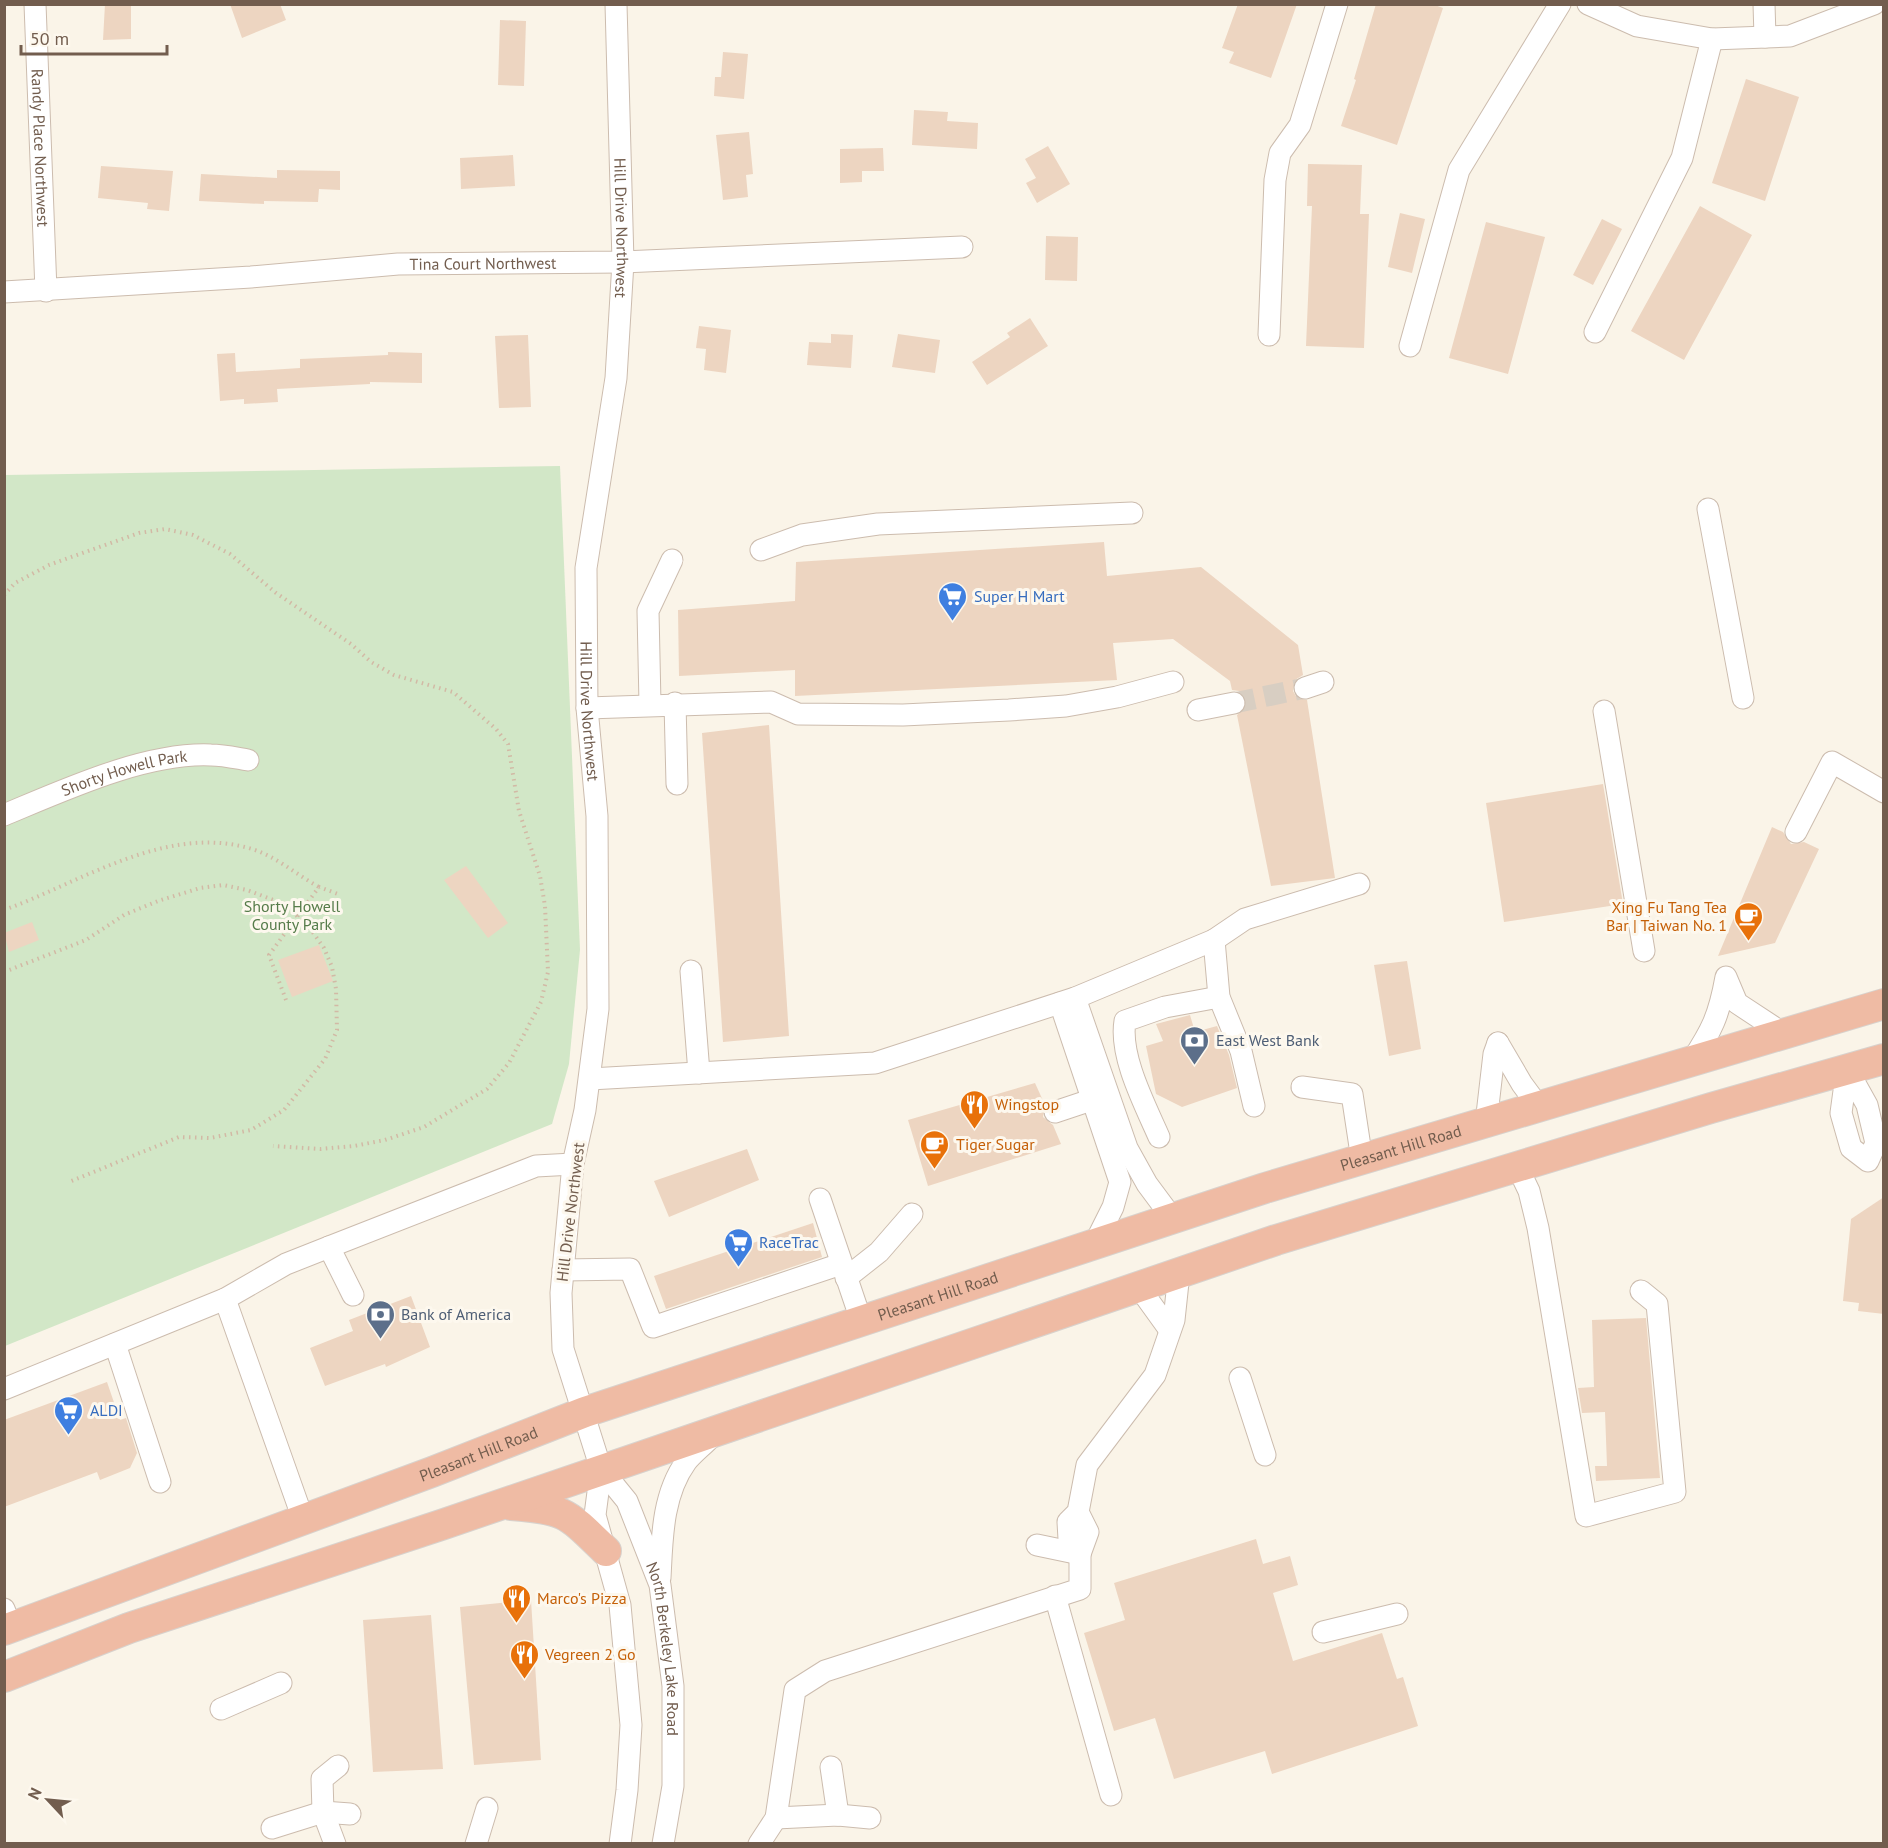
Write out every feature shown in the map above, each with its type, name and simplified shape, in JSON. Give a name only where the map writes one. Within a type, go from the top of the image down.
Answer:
[{"type":"highway","name":"Pleasant Hill Road","points":[[7,1622],[303,1519],[585,1412],[862,1323],[1173,1219],[1884,1004]]},
{"type":"highway","points":[[4,1677],[129,1628],[1179,1272],[1517,1166],[1884,1059]]},
{"type":"highway","points":[[499,1504],[545,1508],[566,1514],[606,1551]]},
{"type":"street","name":"Randy Place Northwest","points":[[35,4],[46,291]]},
{"type":"street","name":"Hill Drive Northwest","points":[[585,1412],[563,1349],[561,1293],[573,1164],[590,1079],[598,1009],[597,816],[587,708],[585,568],[616,378],[623,262],[616,4]]},
{"type":"street","points":[[1269,336],[1275,180],[1280,153],[1300,125],[1337,4]]},
{"type":"street","points":[[1410,346],[1459,170],[1560,4]]},
{"type":"street","points":[[1588,4],[1637,26],[1712,39],[1790,36],[1874,4]]},
{"type":"street","points":[[1764,4],[1765,37]]},
{"type":"street","points":[[1595,332],[1682,158],[1712,39]]},
{"type":"street","name":"Tina Court Northwest","points":[[4,292],[46,291],[398,264],[623,262],[962,247]]},
{"type":"street","points":[[1708,509],[1743,698]]},
{"type":"street","points":[[761,550],[802,536],[878,524],[1132,513]]},
{"type":"street","points":[[650,704],[648,611],[672,560]]},
{"type":"street","points":[[587,708],[675,703],[771,702],[798,714],[903,715],[999,711],[1066,706],[1117,698],[1173,682]]},
{"type":"street","points":[[675,703],[677,784]]},
{"type":"street","points":[[1198,710],[1234,703]]},
{"type":"street","points":[[1604,711],[1644,951]]},
{"type":"street","name":"Shorty Howell Park","points":[[4,815],[113,773],[170,758],[211,755],[248,760]]},
{"type":"street","points":[[1796,832],[1832,762],[1884,792]]},
{"type":"street","points":[[590,1079],[876,1063],[1068,1000],[1214,940],[1245,919],[1359,884]]},
{"type":"street","points":[[1214,940],[1219,997],[1241,1051],[1254,1106]]},
{"type":"street","points":[[690,971],[699,1073]]},
{"type":"street","points":[[1691,1062],[1712,1030],[1720,1009],[1726,977],[1737,1002],[1784,1034]]},
{"type":"street","points":[[1159,1137],[1136,1084],[1123,1034],[1125,1021],[1165,1007],[1219,997]]},
{"type":"street","points":[[1068,1000],[1100,1097],[1120,1182],[1113,1207],[1094,1245]]},
{"type":"street","points":[[1486,1123],[1488,1094],[1498,1043],[1522,1084],[1539,1107]]},
{"type":"street","points":[[1055,1112],[1136,1084]]},
{"type":"street","points":[[1302,1087],[1352,1094],[1362,1160]]},
{"type":"street","points":[[1100,1097],[1147,1184],[1173,1219]]},
{"type":"street","points":[[4,1389],[225,1299],[285,1264],[536,1166],[573,1164]]},
{"type":"street","points":[[1517,1166],[1529,1191],[1538,1228],[1586,1516],[1675,1492],[1657,1304],[1641,1291]]},
{"type":"street","points":[[820,1200],[862,1323]]},
{"type":"street","points":[[564,1270],[630,1269],[653,1327],[843,1271],[879,1252],[912,1214]]},
{"type":"street","points":[[329,1247],[353,1295]]},
{"type":"street","points":[[759,1844],[776,1818],[795,1690],[825,1671],[1080,1589],[1080,1554],[1069,1539],[1068,1522],[1078,1512],[1087,1465],[1155,1375],[1175,1311],[1179,1272]]},
{"type":"street","points":[[1138,1286],[1169,1329]]},
{"type":"street","points":[[225,1299],[303,1519]]},
{"type":"street","points":[[115,1344],[160,1482]]},
{"type":"street","points":[[1239,1378],[1265,1455]]},
{"type":"street","name":"North Berkeley Lake Road","points":[[585,1412],[601,1469],[595,1515],[620,1605],[631,1725],[627,1790],[620,1844]]},
{"type":"street","points":[[660,1585],[663,1527],[675,1479],[687,1461],[721,1428]]},
{"type":"street","name":"North Berkeley Lake Road","points":[[601,1469],[627,1501],[660,1585],[673,1686],[673,1786],[663,1844]]},
{"type":"street","points":[[1037,1545],[1080,1554]]},
{"type":"street","points":[[1055,1596],[1111,1795]]},
{"type":"street","points":[[1323,1632],[1398,1614]]},
{"type":"street","points":[[222,1709],[281,1683]]},
{"type":"street","points":[[336,1844],[323,1812],[322,1779],[338,1766]]},
{"type":"street","points":[[831,1767],[838,1815]]},
{"type":"street","points":[[476,1844],[487,1808]]},
{"type":"street","points":[[272,1828],[323,1812],[350,1814]]},
{"type":"street","points":[[776,1818],[838,1815],[870,1818]]},
{"type":"path","points":[[4,595],[15,583],[49,565],[139,533],[165,529],[193,535],[230,554],[276,593],[351,644],[371,662],[394,675],[453,692],[496,729],[508,744],[519,811],[540,876],[545,906],[548,972],[541,1002],[509,1063],[487,1089],[424,1127],[385,1140],[354,1146],[320,1149],[273,1146]]},
{"type":"path","points":[[4,910],[154,849],[224,842],[254,849],[299,873],[319,887],[338,894]]},
{"type":"path","points":[[4,972],[86,940],[124,915],[200,888],[223,885],[247,890],[284,904],[324,948],[332,967],[336,989],[337,1030],[325,1059],[284,1110],[251,1130],[210,1138],[179,1137],[69,1182]]},
{"type":"path","points":[[285,1000],[269,955],[319,887]]},
{"type":"green space","name":"Shorty Howell County Park","points":[[560,466],[580,950],[569,1064],[552,1124],[5,1346],[5,475]]},
{"type":"building","points":[[105,4],[131,4],[131,39],[103,40]]},
{"type":"building","points":[[230,4],[280,4],[286,20],[242,38]]},
{"type":"building","points":[[1238,4],[1297,4],[1271,78],[1229,63],[1234,52],[1222,48]]},
{"type":"building","points":[[1376,4],[1432,4],[1443,8],[1397,145],[1341,126]]},
{"type":"building","points":[[500,20],[526,21],[524,86],[498,85]]},
{"type":"building","points":[[723,52],[748,54],[744,99],[714,96],[715,77],[721,77]]},
{"type":"building","points":[[1746,79],[1799,97],[1765,201],[1712,183]]},
{"type":"building","points":[[914,110],[948,112],[947,121],[978,123],[977,149],[912,145]]},
{"type":"building","points":[[749,132],[753,174],[746,175],[748,197],[723,200],[716,135]]},
{"type":"building","points":[[1048,146],[1070,184],[1037,203],[1026,183],[1036,178],[1025,159]]},
{"type":"building","points":[[883,148],[884,171],[862,171],[862,182],[840,183],[840,149]]},
{"type":"building","points":[[513,155],[515,186],[461,189],[460,158]]},
{"type":"building","points":[[1308,164],[1362,165],[1360,214],[1369,214],[1364,348],[1306,346],[1312,206],[1307,206]]},
{"type":"building","points":[[101,166],[173,171],[169,211],[147,209],[148,203],[98,198]]},
{"type":"building","points":[[277,170],[340,171],[340,190],[319,189],[318,202],[264,201],[264,204],[199,201],[201,174],[277,178]]},
{"type":"building","points":[[1700,206],[1752,235],[1684,360],[1631,331]]},
{"type":"building","points":[[1400,213],[1425,219],[1412,273],[1388,267]]},
{"type":"building","points":[[1602,219],[1622,229],[1593,285],[1573,275]]},
{"type":"building","points":[[1486,222],[1545,237],[1508,374],[1449,358]]},
{"type":"building","points":[[1046,236],[1078,237],[1077,281],[1045,280]]},
{"type":"building","points":[[1030,318],[1048,346],[987,385],[972,362],[1010,337],[1007,333]]},
{"type":"building","points":[[699,326],[731,330],[726,373],[704,370],[706,349],[696,348]]},
{"type":"building","points":[[831,334],[853,335],[851,368],[807,365],[809,342],[831,343]]},
{"type":"building","points":[[898,334],[940,340],[935,373],[892,367]]},
{"type":"building","points":[[528,335],[531,407],[499,408],[495,336]]},
{"type":"building","points":[[388,352],[422,353],[422,383],[370,382],[370,384],[277,389],[278,402],[244,404],[244,399],[220,401],[217,354],[235,353],[236,372],[300,368],[300,359],[388,355]]},
{"type":"building","points":[[1104,542],[1107,576],[1201,567],[1298,645],[1303,675],[1295,680],[1293,691],[1297,698],[1307,700],[1335,878],[1271,886],[1237,715],[1246,708],[1246,700],[1239,691],[1232,690],[1230,681],[1173,639],[1113,643],[1117,680],[795,696],[795,670],[679,676],[678,610],[795,601],[796,562]]},
{"type":"building","points":[[769,725],[789,1036],[723,1042],[702,733]]},
{"type":"building","points":[[1603,784],[1623,904],[1504,922],[1486,803]]},
{"type":"building","points":[[1772,827],[1783,832],[1791,844],[1804,842],[1819,849],[1775,943],[1718,956]]},
{"type":"building","points":[[466,866],[508,923],[488,938],[444,880]]},
{"type":"building","points":[[32,922],[39,940],[9,952],[4,933]]},
{"type":"building","points":[[319,945],[333,981],[292,997],[278,960]]},
{"type":"building","points":[[1407,961],[1421,1049],[1389,1056],[1374,965]]},
{"type":"building","name":"East West Bank","points":[[1190,1015],[1195,1032],[1217,1026],[1229,1055],[1237,1088],[1182,1107],[1156,1094],[1146,1046],[1163,1041],[1156,1024]]},
{"type":"building","points":[[1035,1083],[1045,1105],[1043,1117],[1053,1125],[1061,1144],[928,1186],[908,1120]]},
{"type":"building","points":[[747,1149],[759,1180],[669,1217],[654,1181]]},
{"type":"building","points":[[1884,1197],[1884,1314],[1858,1311],[1859,1303],[1843,1301],[1851,1219]]},
{"type":"building","name":"RaceTrac","points":[[813,1223],[822,1257],[666,1309],[654,1276]]},
{"type":"building","name":"Bank of America","points":[[411,1296],[430,1347],[386,1367],[385,1364],[325,1386],[310,1348],[353,1331],[349,1320]]},
{"type":"building","points":[[1646,1318],[1660,1478],[1596,1481],[1595,1466],[1607,1466],[1605,1412],[1582,1413],[1578,1388],[1594,1387],[1592,1320]]},
{"type":"building","name":"ALDI","points":[[107,1382],[120,1420],[126,1418],[137,1453],[130,1468],[100,1480],[97,1472],[4,1507],[4,1420]]},
{"type":"building","points":[[1256,1539],[1263,1564],[1290,1556],[1298,1585],[1273,1593],[1293,1661],[1382,1633],[1397,1679],[1403,1677],[1418,1726],[1272,1774],[1265,1751],[1174,1779],[1155,1718],[1114,1731],[1084,1633],[1125,1620],[1114,1583]]},
{"type":"building","points":[[531,1600],[541,1760],[474,1765],[460,1607]]},
{"type":"building","points":[[431,1615],[443,1769],[373,1772],[363,1620]]},
{"type":"tunnel","points":[[1234,703],[1305,688]]},
{"type":"place","name":"Super H Mart","points":[[953,622]]},
{"type":"place","name":"Xing Fu Tang Tea Bar | Taiwan No. 1","points":[[1748,942]]},
{"type":"place","name":"East West Bank","points":[[1195,1066]]},
{"type":"place","name":"Wingstop","points":[[974,1130]]},
{"type":"place","name":"Tiger Sugar","points":[[935,1170]]},
{"type":"place","name":"RaceTrac","points":[[738,1268]]},
{"type":"place","name":"Bank of America","points":[[380,1340]]},
{"type":"place","name":"ALDI","points":[[69,1436]]},
{"type":"place","name":"Marco's Pizza","points":[[516,1624]]},
{"type":"place","name":"Vegreen 2 Go","points":[[524,1680]]}]
